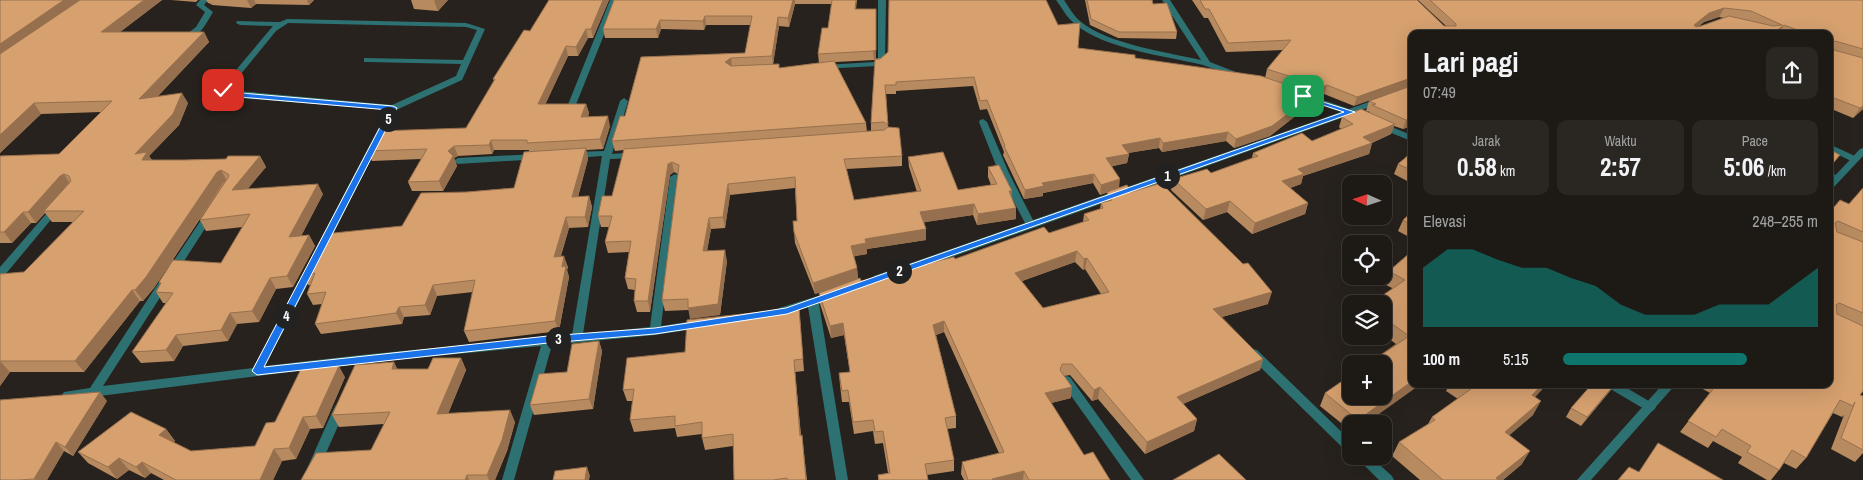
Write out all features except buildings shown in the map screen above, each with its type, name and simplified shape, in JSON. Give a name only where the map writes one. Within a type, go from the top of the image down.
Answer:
[{"type":"street","points":[[187,38],[198,28],[209,12],[200,5],[204,0]]},
{"type":"street","points":[[571,107],[614,0]]},
{"type":"street","points":[[818,67],[876,64],[882,61],[882,0]]},
{"type":"street","points":[[1060,0],[1079,24],[1093,33],[1206,64],[1252,79]]},
{"type":"street","points":[[1166,0],[1206,64]]},
{"type":"street","points":[[287,20],[466,25],[481,30],[458,78],[393,108],[228,94],[223,90],[273,29],[280,24],[287,20]]},
{"type":"street","points":[[240,23],[280,24]]},
{"type":"street","points":[[367,60],[466,62]]},
{"type":"street","points":[[1288,91],[1360,116],[1408,137]]},
{"type":"street","points":[[866,283],[1153,181],[1360,116],[1394,95]]},
{"type":"street","points":[[577,338],[607,155],[624,101]]},
{"type":"street","points":[[257,371],[393,108]]},
{"type":"street","points":[[983,122],[1004,173],[1031,225]]},
{"type":"street","points":[[1833,149],[1854,159]]},
{"type":"street","points":[[1833,176],[1863,151]]},
{"type":"street","points":[[458,161],[556,156],[644,155]]},
{"type":"street","points":[[655,331],[675,177]]},
{"type":"street","points":[[1153,181],[1164,191]]},
{"type":"street","points":[[0,274],[66,197]]},
{"type":"street","points":[[92,392],[217,203]]},
{"type":"street","points":[[772,314],[840,293]]},
{"type":"street","points":[[813,302],[842,480]]},
{"type":"street","points":[[56,396],[362,359],[655,331],[710,323]]},
{"type":"street","points":[[508,480],[548,340]]},
{"type":"street","points":[[1252,352],[1342,440]]},
{"type":"street","points":[[354,376],[362,359]]},
{"type":"street","points":[[1066,380],[1138,480]]},
{"type":"street","points":[[1618,388],[1650,407]]},
{"type":"street","points":[[1583,480],[1667,388]]},
{"type":"street","points":[[308,480],[346,394]]},
{"type":"street","points":[[1371,465],[1388,480]]},
{"type":"route","points":[[223,90],[228,94],[393,108],[257,371],[548,340],[655,331],[787,310],[1351,112],[1303,96]]}]
